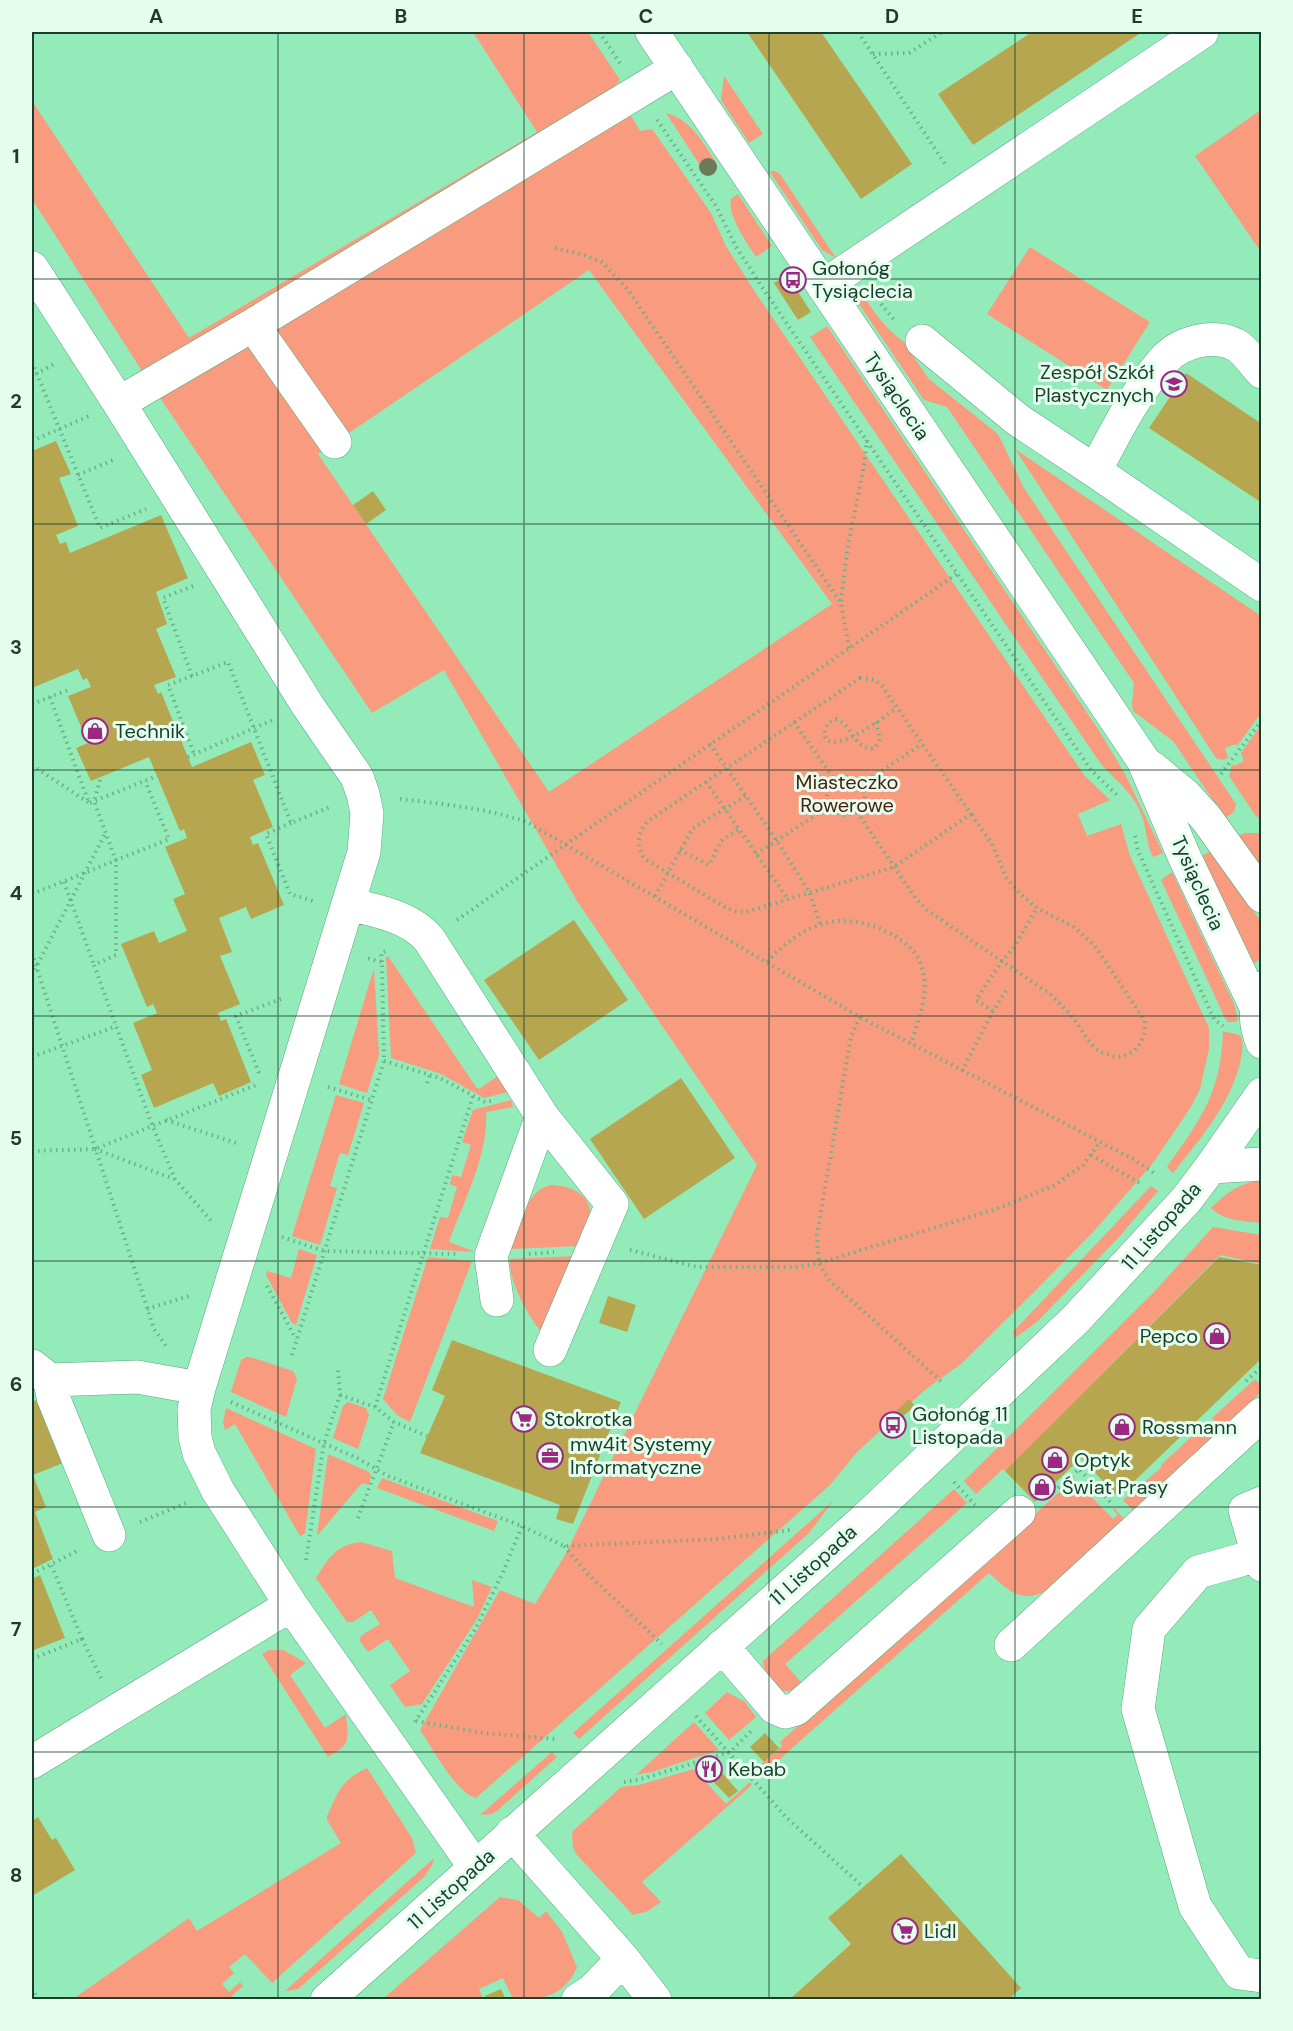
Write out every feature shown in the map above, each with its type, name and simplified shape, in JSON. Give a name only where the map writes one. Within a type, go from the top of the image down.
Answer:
[{"type":"street","name":"Tysiąclecia","points":[[652,32],[1143,759],[1184,856],[1258,996],[1256,1028],[1262,1041]]},
{"type":"street","points":[[824,286],[1202,32]]},
{"type":"street","points":[[119,403],[253,325],[676,68]]},
{"type":"street","points":[[32,268],[308,706],[357,777],[363,794],[367,813],[364,852],[199,1388],[194,1409],[195,1437],[218,1491],[291,1605],[475,1867]]},
{"type":"street","points":[[253,325],[335,442]]},
{"type":"street","points":[[1095,471],[1126,413],[1164,359],[1181,346],[1216,339],[1237,345],[1262,372]]},
{"type":"street","points":[[922,341],[1018,420],[1262,585]]},
{"type":"street","name":"Tysiąclecia","points":[[1143,759],[1201,812],[1262,896]]},
{"type":"street","points":[[346,908],[378,911],[389,915],[420,929],[429,939],[534,1103],[612,1204],[550,1350]]},
{"type":"street","name":"11 Listopada","points":[[327,2000],[865,1519],[1076,1319],[1186,1200],[1262,1094]]},
{"type":"street","points":[[497,1300],[490,1256],[534,1103]]},
{"type":"street","points":[[1211,1167],[1262,1164]]},
{"type":"street","points":[[110,1534],[41,1373],[137,1377],[199,1388]]},
{"type":"street","points":[[1011,1645],[1262,1414]]},
{"type":"street","points":[[1262,1503],[1245,1510],[1260,1560],[1198,1572],[1149,1629],[1138,1709],[1195,1906],[1239,1973],[1262,1976]]},
{"type":"street","points":[[723,1646],[775,1708],[785,1712],[796,1709],[1018,1512]]},
{"type":"street","points":[[32,1762],[291,1605]]},
{"type":"street","points":[[512,1833],[623,1959],[655,2000]]},
{"type":"street","points":[[578,2000],[592,1991],[623,1959]]},
{"type":"path","points":[[598,32],[625,71]]},
{"type":"path","points":[[858,32],[963,193]]},
{"type":"path","points":[[873,54],[909,53],[942,32]]},
{"type":"path","points":[[652,112],[716,206],[742,257],[1091,770],[1121,800]]},
{"type":"path","points":[[555,248],[602,262],[628,290],[841,603]]},
{"type":"path","points":[[877,298],[895,321],[922,341]]},
{"type":"path","points":[[32,362],[100,528],[177,496]]},
{"type":"path","points":[[32,441],[119,403]]},
{"type":"path","points":[[849,648],[841,603],[847,551],[867,439]]},
{"type":"path","points":[[429,939],[958,573]]},
{"type":"path","points":[[192,676],[163,598],[226,574]]},
{"type":"path","points":[[194,754],[168,685],[228,662],[291,823]]},
{"type":"path","points":[[857,812],[894,867],[916,899],[927,910],[1050,994],[1062,1005],[1100,1052],[1116,1057],[1134,1051],[1145,1032],[1145,1021],[1100,953],[1074,927],[1037,908],[1011,885],[992,844],[882,686],[875,680],[860,678],[648,821],[642,828],[639,841],[641,854],[645,859],[726,908],[746,912],[894,867],[971,814]]},
{"type":"path","points":[[32,704],[71,689]]},
{"type":"path","points":[[50,697],[116,861],[116,955],[94,965]]},
{"type":"path","points":[[188,757],[308,706]]},
{"type":"path","points":[[876,722],[880,739],[875,748],[865,748],[854,736],[847,726],[837,719],[828,723],[825,728],[826,740],[839,743],[854,736],[897,708]]},
{"type":"path","points":[[1221,774],[1262,720]]},
{"type":"path","points":[[794,722],[834,779]]},
{"type":"path","points":[[710,744],[810,893],[820,924]]},
{"type":"path","points":[[862,784],[922,744]]},
{"type":"path","points":[[32,765],[92,802]]},
{"type":"path","points":[[92,802],[157,776]]},
{"type":"path","points":[[853,777],[862,784],[866,796],[857,812],[839,814],[830,806],[826,795],[834,779],[853,777]]},
{"type":"path","points":[[92,802],[100,780]]},
{"type":"path","points":[[32,894],[169,839],[145,781]]},
{"type":"path","points":[[706,782],[789,899]]},
{"type":"path","points":[[346,908],[290,894],[266,834],[363,794],[499,813],[527,822],[860,1017],[1100,1142],[1154,1173]]},
{"type":"path","points":[[655,897],[693,828],[746,796]]},
{"type":"path","points":[[756,854],[830,806]]},
{"type":"path","points":[[680,850],[709,865],[721,841],[739,830]]},
{"type":"path","points":[[1134,831],[1138,851],[1215,1020]]},
{"type":"path","points":[[32,975],[106,833]]},
{"type":"path","points":[[64,882],[152,1125],[175,1179],[264,1281],[296,1340]]},
{"type":"path","points":[[993,1011],[976,1000],[1002,961],[1013,949],[1037,908]]},
{"type":"path","points":[[767,962],[788,941],[820,924],[851,921],[874,926],[896,937],[910,947],[919,958],[923,971],[925,988],[923,1004],[911,1044]]},
{"type":"path","points":[[292,1355],[384,1061],[382,962],[334,950]]},
{"type":"path","points":[[32,953],[153,1329],[199,1388],[324,1443],[388,1476],[522,1526],[564,1546],[588,1574],[662,1644]]},
{"type":"path","points":[[32,1151],[95,1149],[262,1082],[236,1016],[324,982]]},
{"type":"path","points":[[962,1071],[1006,991]]},
{"type":"path","points":[[860,1017],[851,1036],[837,1109],[817,1235],[819,1263],[830,1281],[944,1384]]},
{"type":"path","points":[[32,1057],[117,1026]]},
{"type":"path","points":[[384,1061],[440,1078],[485,1102],[534,1103]]},
{"type":"path","points":[[427,1083],[430,1075]]},
{"type":"path","points":[[293,1081],[311,1082],[371,1100]]},
{"type":"path","points":[[375,1407],[473,1096]]},
{"type":"path","points":[[166,1120],[271,1154]]},
{"type":"path","points":[[683,1264],[797,1267],[819,1263],[999,1208],[1065,1180],[1083,1165],[1100,1142]]},
{"type":"path","points":[[95,1149],[175,1179]]},
{"type":"path","points":[[1091,1155],[1143,1185]]},
{"type":"path","points":[[309,1246],[324,1251]]},
{"type":"path","points":[[147,1309],[199,1293],[226,1299]]},
{"type":"path","points":[[1239,1388],[1262,1367]]},
{"type":"path","points":[[306,1560],[324,1443],[340,1395],[338,1369]]},
{"type":"path","points":[[1257,1371],[1262,1377]]},
{"type":"path","points":[[340,1395],[375,1407],[394,1422],[427,1436]]},
{"type":"path","points":[[358,1518],[394,1422]]},
{"type":"path","points":[[1047,1498],[1079,1469],[1113,1506],[1117,1501]]},
{"type":"path","points":[[954,1481],[980,1510]]},
{"type":"path","points":[[146,1520],[218,1491]]},
{"type":"path","points":[[395,1752],[476,1628],[504,1572],[522,1526]]},
{"type":"path","points":[[564,1546],[719,1539],[790,1530]]},
{"type":"path","points":[[51,1564],[82,1640],[117,1711]]},
{"type":"path","points":[[32,1659],[82,1640]]},
{"type":"path","points":[[616,1783],[640,1779],[730,1752],[775,1708]]},
{"type":"path","points":[[694,1713],[786,1817],[862,1887]]},
{"type":"path","points":[[415,1721],[483,1733],[555,1739]]},
{"type":"path","points":[[32,1988],[39,2000]]},
{"type":"green space","name":"Miasteczko Rowerowe","points":[[473,32],[588,32],[620,80],[614,87],[640,131],[652,129],[711,213],[726,246],[757,295],[1084,775],[1110,800],[1078,814],[1087,836],[1121,824],[1130,856],[1209,1028],[1209,1049],[1200,1089],[1191,1107],[1153,1163],[1095,1230],[961,1364],[926,1389],[857,1452],[830,1485],[476,1798],[460,1788],[420,1730],[500,1590],[535,1604],[564,1557],[757,1165],[577,901],[444,670],[372,713],[142,371],[32,199],[32,101],[189,338],[537,132]],"holes":[[[589,270],[832,604],[549,792],[318,454]]]},
{"type":"green space","points":[[724,76],[763,134],[749,143],[721,100]]},
{"type":"green space","points":[[1261,110],[1261,252],[1195,156]]},
{"type":"green space","points":[[666,113],[675,116],[689,126],[701,139],[716,162],[703,170]]},
{"type":"green space","points":[[775,171],[780,174],[836,258],[822,250],[770,172]]},
{"type":"green space","points":[[738,194],[772,246],[756,257],[732,213],[731,199]]},
{"type":"green space","points":[[1030,247],[1150,322],[1107,390],[987,314]]},
{"type":"green space","points":[[855,283],[881,320],[895,335],[915,350],[913,356],[929,379],[998,434],[1024,488],[1236,804],[1234,812],[1225,818],[1173,741],[1133,711],[1134,683],[947,407],[924,400],[855,298],[853,288]]},
{"type":"green space","points":[[827,326],[1100,732],[1125,774],[1163,853],[1153,857],[1142,816],[1134,800],[1101,764],[810,337]]},
{"type":"green space","points":[[1015,449],[1261,616],[1261,713],[1237,746],[1236,744],[1225,748],[1227,758],[1222,760],[1216,758]]},
{"type":"green space","points":[[1261,725],[1261,820],[1255,815],[1229,776],[1232,764],[1234,766],[1244,761],[1241,753]]},
{"type":"green space","points":[[1245,833],[1261,833],[1261,869],[1238,836]]},
{"type":"green space","points":[[1213,850],[1261,922],[1261,958],[1252,965],[1202,856]]},
{"type":"green space","points":[[1172,872],[1234,1004],[1238,1019],[1236,1022],[1228,1022],[1225,1018],[1161,880]]},
{"type":"green space","points":[[388,956],[476,1087],[479,1089],[501,1074],[509,1092],[484,1098],[441,1074],[391,1058],[386,958]]},
{"type":"green space","points":[[374,968],[379,1055],[367,1093],[339,1084]]},
{"type":"green space","points":[[1223,1031],[1237,1034],[1241,1038],[1242,1054],[1238,1071],[1215,1118],[1173,1173],[1167,1167],[1199,1119],[1213,1089],[1218,1072]]},
{"type":"green space","points":[[336,1095],[364,1103],[348,1155],[340,1153],[330,1186],[337,1188],[320,1245],[292,1236]]},
{"type":"green space","points":[[511,1100],[513,1107],[486,1112],[486,1128],[479,1161],[449,1242],[475,1252],[430,1249],[440,1217],[448,1218],[457,1187],[450,1184],[452,1175],[461,1177],[471,1145],[462,1142],[473,1110]]},
{"type":"green space","points":[[1261,1180],[1261,1223],[1228,1218],[1211,1208],[1234,1190]]},
{"type":"green space","points":[[550,1185],[572,1189],[584,1197],[588,1203],[589,1221],[580,1246],[511,1249],[524,1211],[534,1195]]},
{"type":"green space","points":[[1151,1186],[1158,1191],[1120,1236],[1037,1322],[1015,1338],[1013,1332]]},
{"type":"green space","points":[[1213,1227],[1261,1235],[1261,1264],[1220,1255],[1005,1471],[1003,1469],[976,1494],[964,1481],[1154,1292]]},
{"type":"green space","points":[[299,1249],[317,1255],[296,1325],[292,1323],[266,1275],[267,1271],[291,1278]]},
{"type":"green space","points":[[576,1256],[541,1332],[516,1288],[512,1278],[510,1259]]},
{"type":"green space","points":[[428,1257],[472,1261],[410,1422],[397,1415],[383,1399]]},
{"type":"green space","points":[[246,1357],[293,1371],[297,1379],[286,1417],[231,1392],[241,1360]]},
{"type":"green space","points":[[1255,1379],[1261,1385],[1261,1392],[1222,1429],[1212,1418]]},
{"type":"green space","points":[[348,1402],[366,1408],[369,1415],[358,1449],[333,1438],[343,1406]]},
{"type":"green space","points":[[226,1408],[316,1449],[305,1533],[300,1536],[235,1424],[225,1430],[223,1423]]},
{"type":"green space","points":[[1203,1426],[1213,1437],[1134,1511],[1123,1500],[1162,1467],[1161,1465]]},
{"type":"green space","points":[[328,1454],[369,1472],[371,1475],[369,1485],[362,1483],[317,1536]]},
{"type":"green space","points":[[382,1478],[498,1521],[494,1531],[377,1488]]},
{"type":"green space","points":[[1074,1479],[1113,1519],[1118,1515],[1113,1510],[1114,1508],[1124,1519],[1047,1590],[1038,1594],[1030,1596],[1015,1593],[989,1573],[762,1775],[756,1769],[782,1746],[780,1742]]},
{"type":"green space","points":[[954,1489],[967,1503],[785,1664],[801,1682],[801,1685],[786,1691],[775,1687],[767,1676],[763,1661]]},
{"type":"green space","points":[[834,1500],[809,1533],[579,1739],[573,1733]]},
{"type":"green space","points":[[361,1542],[392,1551],[395,1578],[474,1607],[472,1580],[492,1587],[477,1619],[422,1704],[405,1707],[390,1685],[410,1671],[388,1639],[368,1652],[359,1640],[362,1635],[380,1624],[371,1610],[353,1622],[347,1622],[316,1578],[339,1549]]},
{"type":"green space","points":[[269,1650],[283,1650],[306,1663],[290,1675],[325,1728],[346,1714],[347,1740],[341,1748],[328,1757],[262,1654]]},
{"type":"green space","points":[[727,1692],[745,1702],[756,1717],[729,1740],[705,1713]]},
{"type":"green space","points":[[694,1722],[719,1750],[636,1775]]},
{"type":"green space","points":[[552,1752],[557,1757],[497,1811],[480,1815]]},
{"type":"green space","points":[[367,1768],[412,1838],[416,1853],[272,1983],[245,1954],[229,1967],[234,1973],[222,1984],[229,1992],[240,1982],[243,1986],[232,1996],[235,1999],[73,1999],[189,1918],[197,1931],[341,1843],[327,1820],[327,1816],[346,1782]]},
{"type":"green space","points":[[694,1769],[726,1804],[750,1782],[752,1785],[642,1882],[661,1902],[648,1911],[633,1915],[577,1855],[573,1848],[572,1832],[621,1787],[639,1785]]},
{"type":"green space","points":[[434,1858],[424,1877],[298,1989],[285,1991]]},
{"type":"green space","points":[[500,1897],[518,1900],[539,1918],[546,1911],[562,1932],[577,1967],[566,1985],[551,1995],[533,1999],[513,1999],[503,1978],[479,1989],[483,1999],[383,1999]]},
{"type":"building","points":[[747,32],[821,32],[912,164],[861,199]]},
{"type":"building","points":[[1032,32],[1142,32],[973,145],[938,94]]},
{"type":"building","points":[[787,275],[811,312],[798,320],[774,283]]},
{"type":"building","points":[[1186,373],[1262,424],[1262,503],[1149,428]]},
{"type":"building","points":[[56,441],[71,474],[59,478],[78,526],[56,535],[60,544],[66,542],[70,553],[161,515],[188,578],[156,592],[167,624],[156,629],[176,677],[154,685],[158,694],[161,692],[192,767],[251,742],[265,775],[253,780],[273,827],[250,837],[253,845],[258,843],[284,905],[251,919],[246,907],[219,918],[232,952],[220,956],[240,1004],[218,1013],[221,1021],[226,1019],[251,1082],[219,1096],[213,1083],[154,1108],[141,1075],[152,1070],[133,1023],[157,1013],[153,1004],[147,1007],[121,944],[154,931],[159,943],[187,931],[173,899],[185,894],[165,847],[187,838],[184,829],[180,831],[149,757],[91,781],[76,748],[88,743],[68,696],[91,687],[87,678],[83,680],[78,669],[32,688],[32,451]]},
{"type":"building","points":[[373,491],[386,510],[366,524],[353,505]]},
{"type":"building","points":[[574,920],[628,1000],[539,1060],[484,980]]},
{"type":"building","points":[[681,1078],[735,1158],[644,1219],[590,1139]]},
{"type":"building","points":[[1219,1257],[1262,1265],[1262,1358],[1118,1497],[1081,1458],[1035,1502],[1005,1471]]},
{"type":"building","points":[[608,1296],[636,1305],[627,1332],[599,1323]]},
{"type":"building","name":"Stokrotka","points":[[452,1340],[621,1402],[573,1524],[556,1519],[560,1505],[420,1453],[445,1396],[432,1390]]},
{"type":"building","points":[[41,1398],[68,1461],[33,1475],[46,1507],[35,1512],[53,1559],[32,1569],[32,1402]]},
{"type":"building","points":[[909,1399],[915,1406],[897,1421],[892,1415]]},
{"type":"building","points":[[40,1575],[65,1638],[34,1650],[32,1645],[32,1579]]},
{"type":"building","points":[[765,1733],[779,1748],[764,1762],[750,1747]]},
{"type":"building","points":[[716,1766],[738,1791],[729,1798],[707,1775]]},
{"type":"building","points":[[38,1817],[52,1840],[56,1838],[75,1870],[32,1896],[32,1821]]},
{"type":"building","name":"Lidl","points":[[901,1854],[1021,1988],[1008,2000],[789,2000],[851,1944],[828,1918]]},
{"type":"building","points":[[501,1989],[506,2000],[487,2000],[485,1996]]},
{"type":"place","name":"Gołonóg Tysiąclecia","points":[[793,280]]},
{"type":"place","name":"Zespół Szkół Plastycznych","points":[[1174,384]]},
{"type":"place","name":"Technik","points":[[95,731]]},
{"type":"place","name":"Pepco","points":[[1217,1336]]},
{"type":"place","name":"Stokrotka","points":[[524,1419]]},
{"type":"place","name":"Gołonóg 11 Listopada","points":[[893,1425]]},
{"type":"place","name":"Rossmann","points":[[1122,1427]]},
{"type":"place","name":"mw4it Systemy Informatyczne","points":[[550,1456]]},
{"type":"place","name":"Optyk","points":[[1055,1460]]},
{"type":"place","name":"Świat Prasy","points":[[1042,1487]]},
{"type":"place","name":"Kebab","points":[[709,1769]]},
{"type":"place","name":"Lidl","points":[[905,1931]]}]
